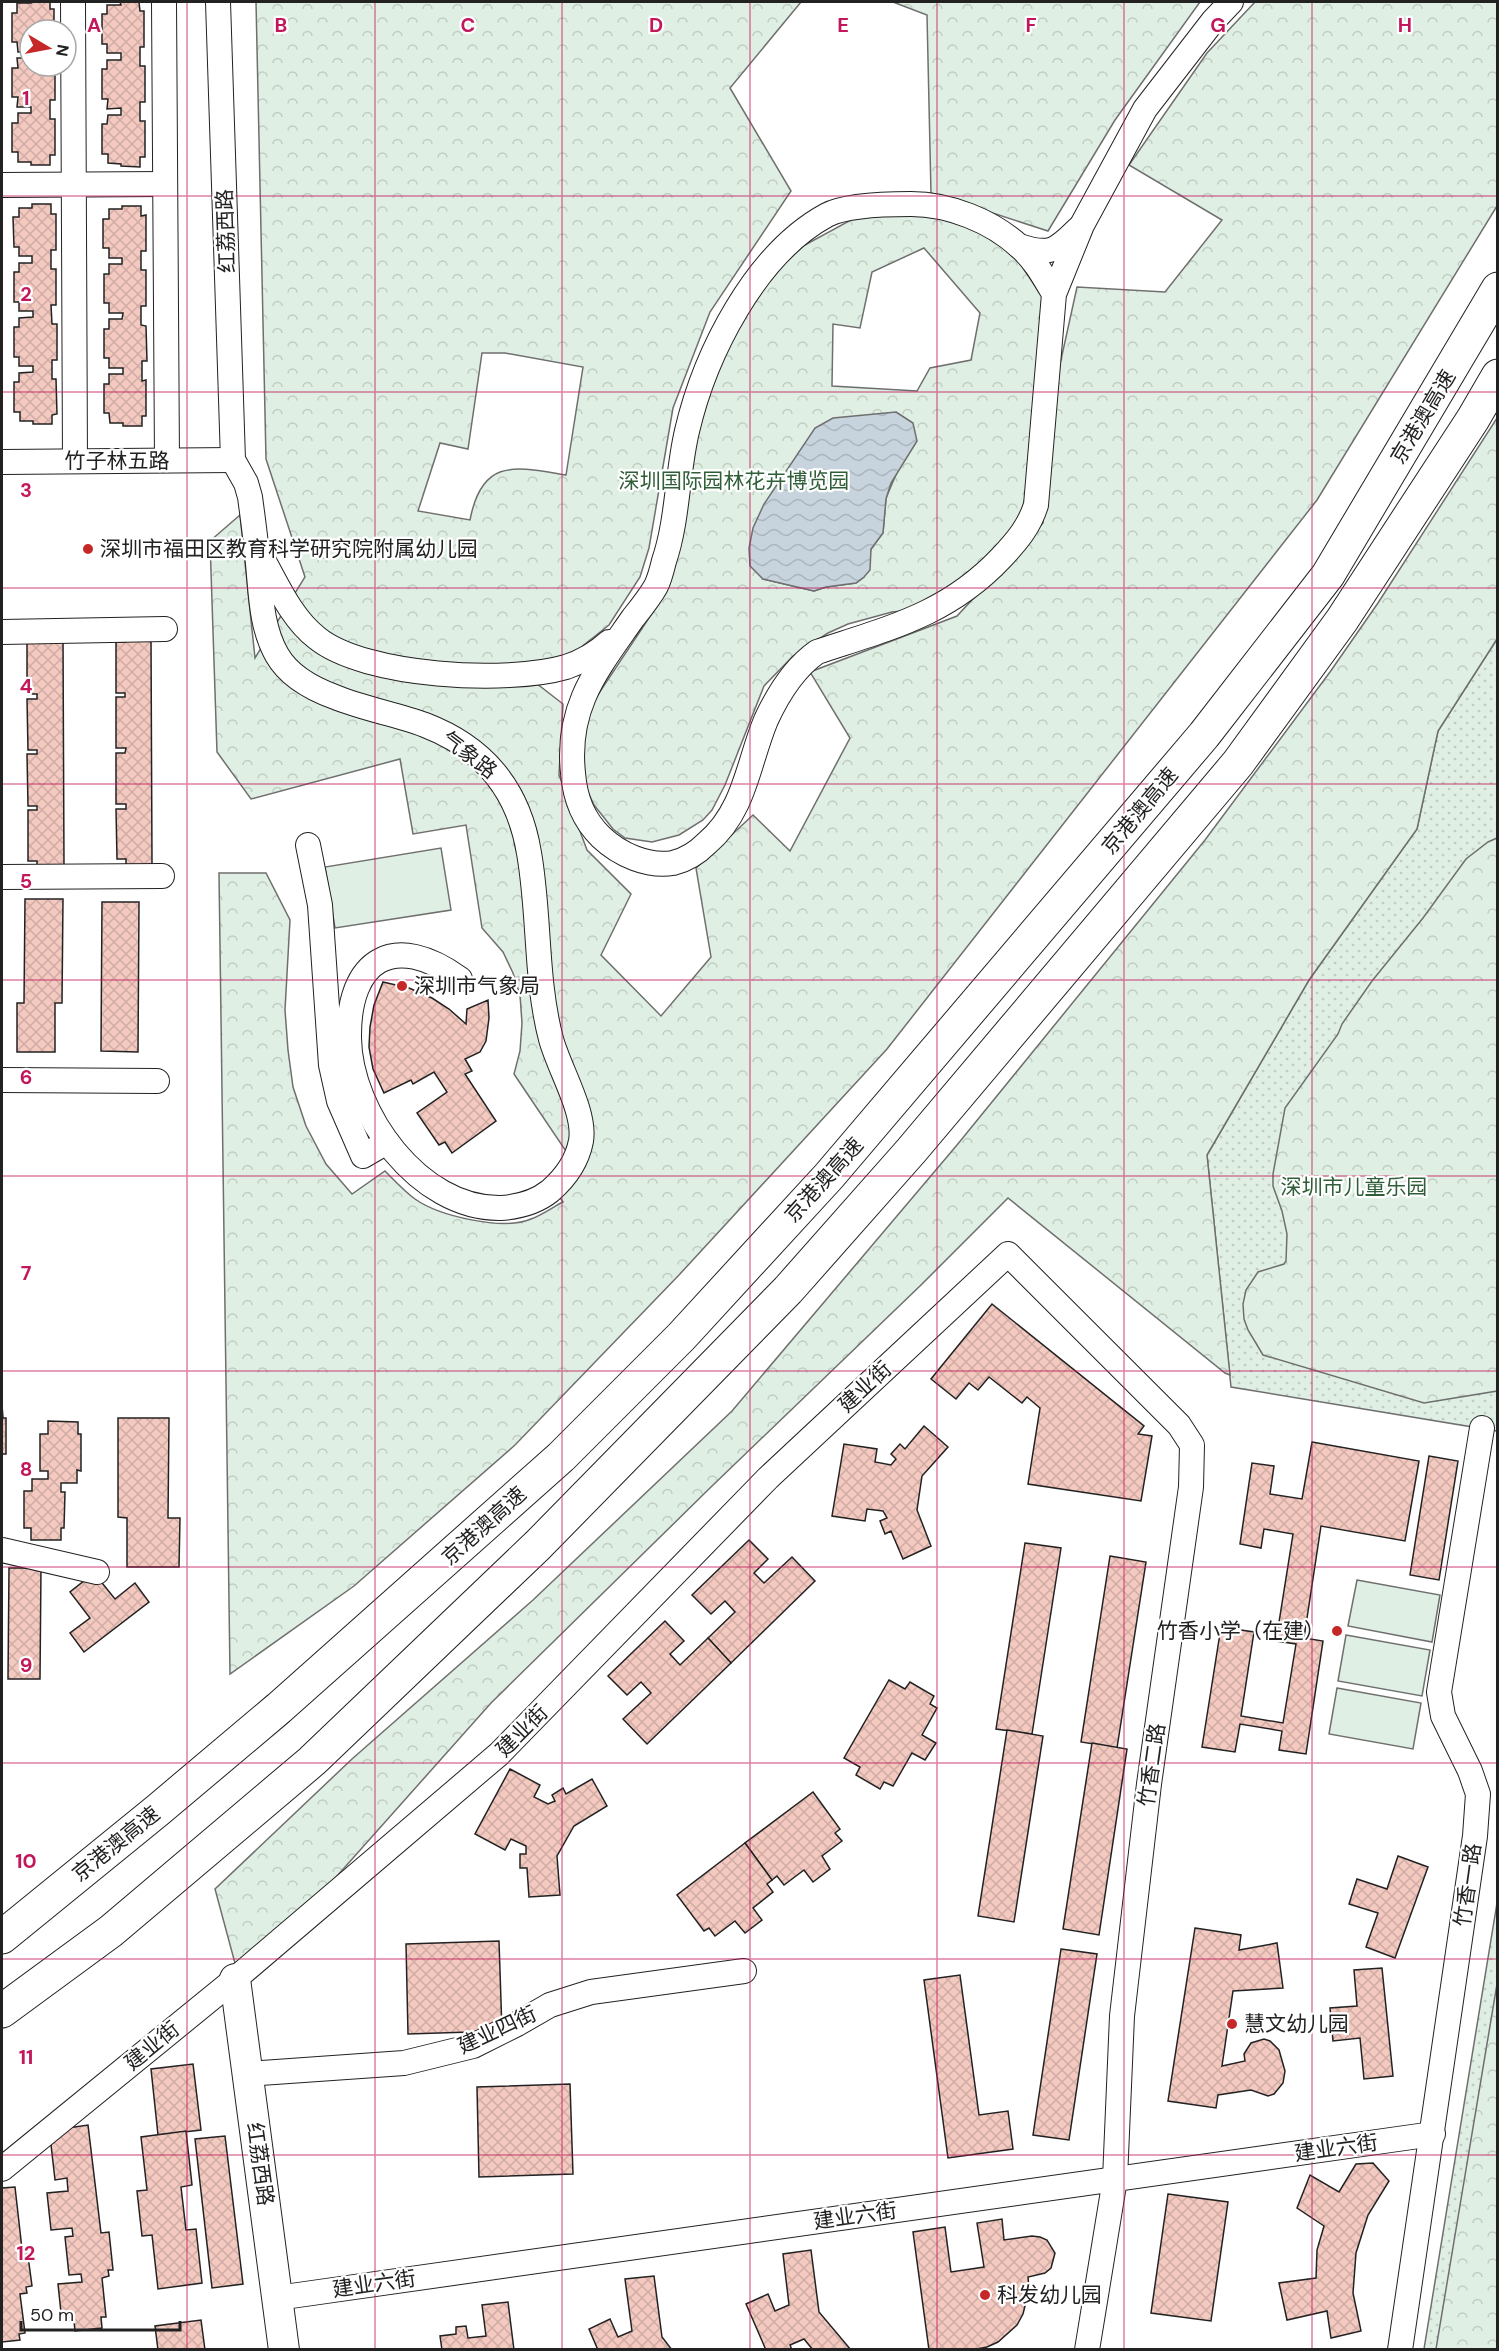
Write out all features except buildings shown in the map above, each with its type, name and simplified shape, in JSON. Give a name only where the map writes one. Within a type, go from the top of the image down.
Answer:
[{"type":"highway","name":"京港澳高速","points":[[2,1937],[288,1701],[561,1457],[681,1337],[829,1176],[1204,735],[1328,575],[1497,289]]},
{"type":"highway","name":"京港澳高速","points":[[2,2011],[111,1931],[312,1761],[538,1545],[662,1421],[811,1264],[911,1151],[1238,763],[1342,620],[1473,419],[1497,376]]},
{"type":"highway","points":[[2,1910],[158,1810]]},
{"type":"highway","points":[[2,2025],[111,1931]]},
{"type":"main road","name":"红荔西路","points":[[235,1979],[284,2349]]},
{"type":"street","points":[[73,2],[75,461]]},
{"type":"street","points":[[164,2],[167,460]]},
{"type":"street","name":"红荔西路","points":[[218,2],[233,460]]},
{"type":"street","points":[[532,673],[560,680],[567,688],[572,702],[572,764],[575,795],[587,822],[604,841],[629,856],[650,864],[675,862],[696,853],[716,836],[730,817],[743,792],[766,722],[779,695],[807,659],[817,652],[922,616],[955,598],[984,576],[1030,523],[1035,505],[1054,294],[1082,225],[1145,109],[1213,21],[1231,2]]},
{"type":"street","points":[[2,185],[165,184]]},
{"type":"street","points":[[573,737],[586,688],[598,666],[656,585],[668,550],[687,430],[710,365],[734,314],[762,271],[793,238],[830,214],[881,204],[924,204],[959,213],[992,227],[1019,246],[1040,269],[1054,294]]},
{"type":"street","points":[[1019,246],[1046,252],[1060,247],[1082,225]]},
{"type":"street","name":"竹子林五路","points":[[2,462],[233,460]]},
{"type":"street","name":"气象路","points":[[233,460],[246,483],[250,497],[264,619],[270,642],[279,659],[290,672],[324,693],[426,725],[449,736],[490,766],[503,781],[516,804],[524,828],[534,883],[544,1006],[557,1060],[579,1112],[582,1127],[577,1154],[562,1181],[545,1195],[528,1203],[510,1207],[471,1205],[443,1194],[427,1184],[387,1142]]},
{"type":"street","points":[[257,549],[288,604],[304,626],[318,639],[337,651],[389,666],[454,675],[532,673],[567,666],[589,657],[631,622]]},
{"type":"street","points":[[2,632],[165,629]]},
{"type":"street","points":[[308,845],[320,905],[331,1065],[339,1101],[363,1156],[387,1142],[364,1101],[353,1070],[349,1036],[354,992],[363,974],[394,955],[407,955],[419,957],[440,966],[459,979]]},
{"type":"street","points":[[2,877],[162,876]]},
{"type":"street","points":[[2,1080],[157,1081]]},
{"type":"street","name":"建业街","points":[[2,2169],[235,1979],[499,1754],[768,1478],[1008,1254]]},
{"type":"street","name":"竹香二路","points":[[1008,1254],[1179,1425],[1192,1445],[1191,1487],[1149,1784],[1122,2016],[1115,2179],[1087,2349]]},
{"type":"street","name":"竹香一路","points":[[1400,2349],[1475,1836],[1478,1794],[1470,1770],[1443,1716],[1438,1692],[1482,1428]]},
{"type":"street","points":[[2,1550],[97,1572]]},
{"type":"street","name":"建业四街","points":[[248,2074],[404,2063],[473,2046],[550,2005],[591,1992],[744,1971]]},
{"type":"street","name":"建业六街","points":[[277,2298],[1433,2134]]},
{"type":"green space","name":"深圳国际园林花卉博览园","points":[[256,2],[801,2],[730,88],[791,191],[710,312],[673,408],[649,548],[640,577],[609,625],[536,683],[563,704],[559,775],[587,850],[631,894],[601,955],[661,1016],[711,957],[696,868],[753,815],[790,851],[850,738],[810,672],[957,616],[1043,523],[1055,387],[1077,287],[1165,292],[1222,220],[1129,165],[1207,53],[1255,2],[1497,2],[1497,206],[1317,500],[887,1049],[679,1275],[515,1445],[354,1586],[230,1674],[219,873],[266,873],[290,920],[285,1010],[293,1087],[306,1126],[326,1164],[352,1194],[385,1171],[415,1199],[439,1211],[472,1220],[519,1222],[535,1217],[563,1202],[550,1183],[574,1163],[514,1074],[520,1051],[522,1023],[520,995],[503,952],[482,928],[466,825],[413,834],[400,759],[251,799],[217,752],[210,541],[240,515],[255,658],[305,577],[266,459]],"holes":[[[482,353],[505,353],[583,367],[566,475],[517,469],[492,476],[483,485],[470,520],[418,511],[440,443],[468,449]]]},
{"type":"green space","points":[[893,2],[1200,2],[1115,120],[1048,231],[931,193],[927,15]]},
{"type":"green space","points":[[860,215],[926,216],[944,219],[978,231],[1008,251],[1021,265],[1042,296],[1030,478],[1017,530],[959,589],[914,610],[892,612],[848,624],[828,633],[793,656],[764,686],[725,785],[712,810],[703,820],[679,835],[652,842],[625,838],[613,829],[594,805],[587,790],[580,756],[591,705],[665,594],[694,422],[741,316],[781,267],[803,246]],"holes":[[[924,248],[980,313],[971,360],[930,368],[917,391],[832,386],[833,324],[860,328],[872,272]],[[898,470],[886,498],[883,533],[871,549],[864,577],[856,583],[814,591],[763,579]]]},
{"type":"green space","points":[[1497,418],[1497,639],[1438,731],[1417,829],[1309,980],[1207,1155],[1230,1375],[1008,1198],[491,1703],[321,1894],[236,1967],[215,1889],[352,1759],[533,1600],[732,1411],[957,1145],[1205,840],[1330,672],[1378,603]]},
{"type":"green space","name":"深圳市儿童乐园","points":[[1497,639],[1497,1431],[1231,1387],[1207,1155],[1309,980],[1417,829],[1438,731]]},
{"type":"green space","name":"深圳市儿童乐园","points":[[1497,838],[1497,1391],[1424,1403],[1263,1355],[1248,1330],[1244,1319],[1243,1304],[1246,1290],[1258,1272],[1284,1264],[1286,1261],[1287,1234],[1273,1186],[1273,1174],[1285,1108],[1338,1034],[1342,1024],[1372,981],[1423,918],[1466,859]]},
{"type":"green space","points":[[441,848],[451,910],[335,928],[325,867]]},
{"type":"green space","points":[[1357,1580],[1440,1595],[1432,1642],[1348,1626]]},
{"type":"green space","points":[[1346,1635],[1430,1650],[1422,1696],[1338,1681]]},
{"type":"green space","points":[[1337,1688],[1421,1703],[1413,1749],[1329,1734]]},
{"type":"green space","points":[[1497,1903],[1497,2349],[1424,2349]]},
{"type":"green space","points":[[1497,1984],[1497,2349],[1436,2349]]},
{"type":"water","points":[[896,412],[913,423],[917,441],[891,483],[886,499],[883,533],[871,549],[870,570],[856,583],[814,591],[763,579],[750,566],[749,548],[753,528],[764,504],[815,428],[833,418]]},
{"type":"place","name":"深圳市福田区教育科学研究院附属幼儿园","points":[[88,549]]},
{"type":"place","name":"深圳市气象局","points":[[402,986]]},
{"type":"place","name":"竹香小学（在建）","points":[[1337,1631]]},
{"type":"place","name":"慧文幼儿园","points":[[1232,2024]]},
{"type":"place","name":"科发幼儿园","points":[[985,2295]]}]
